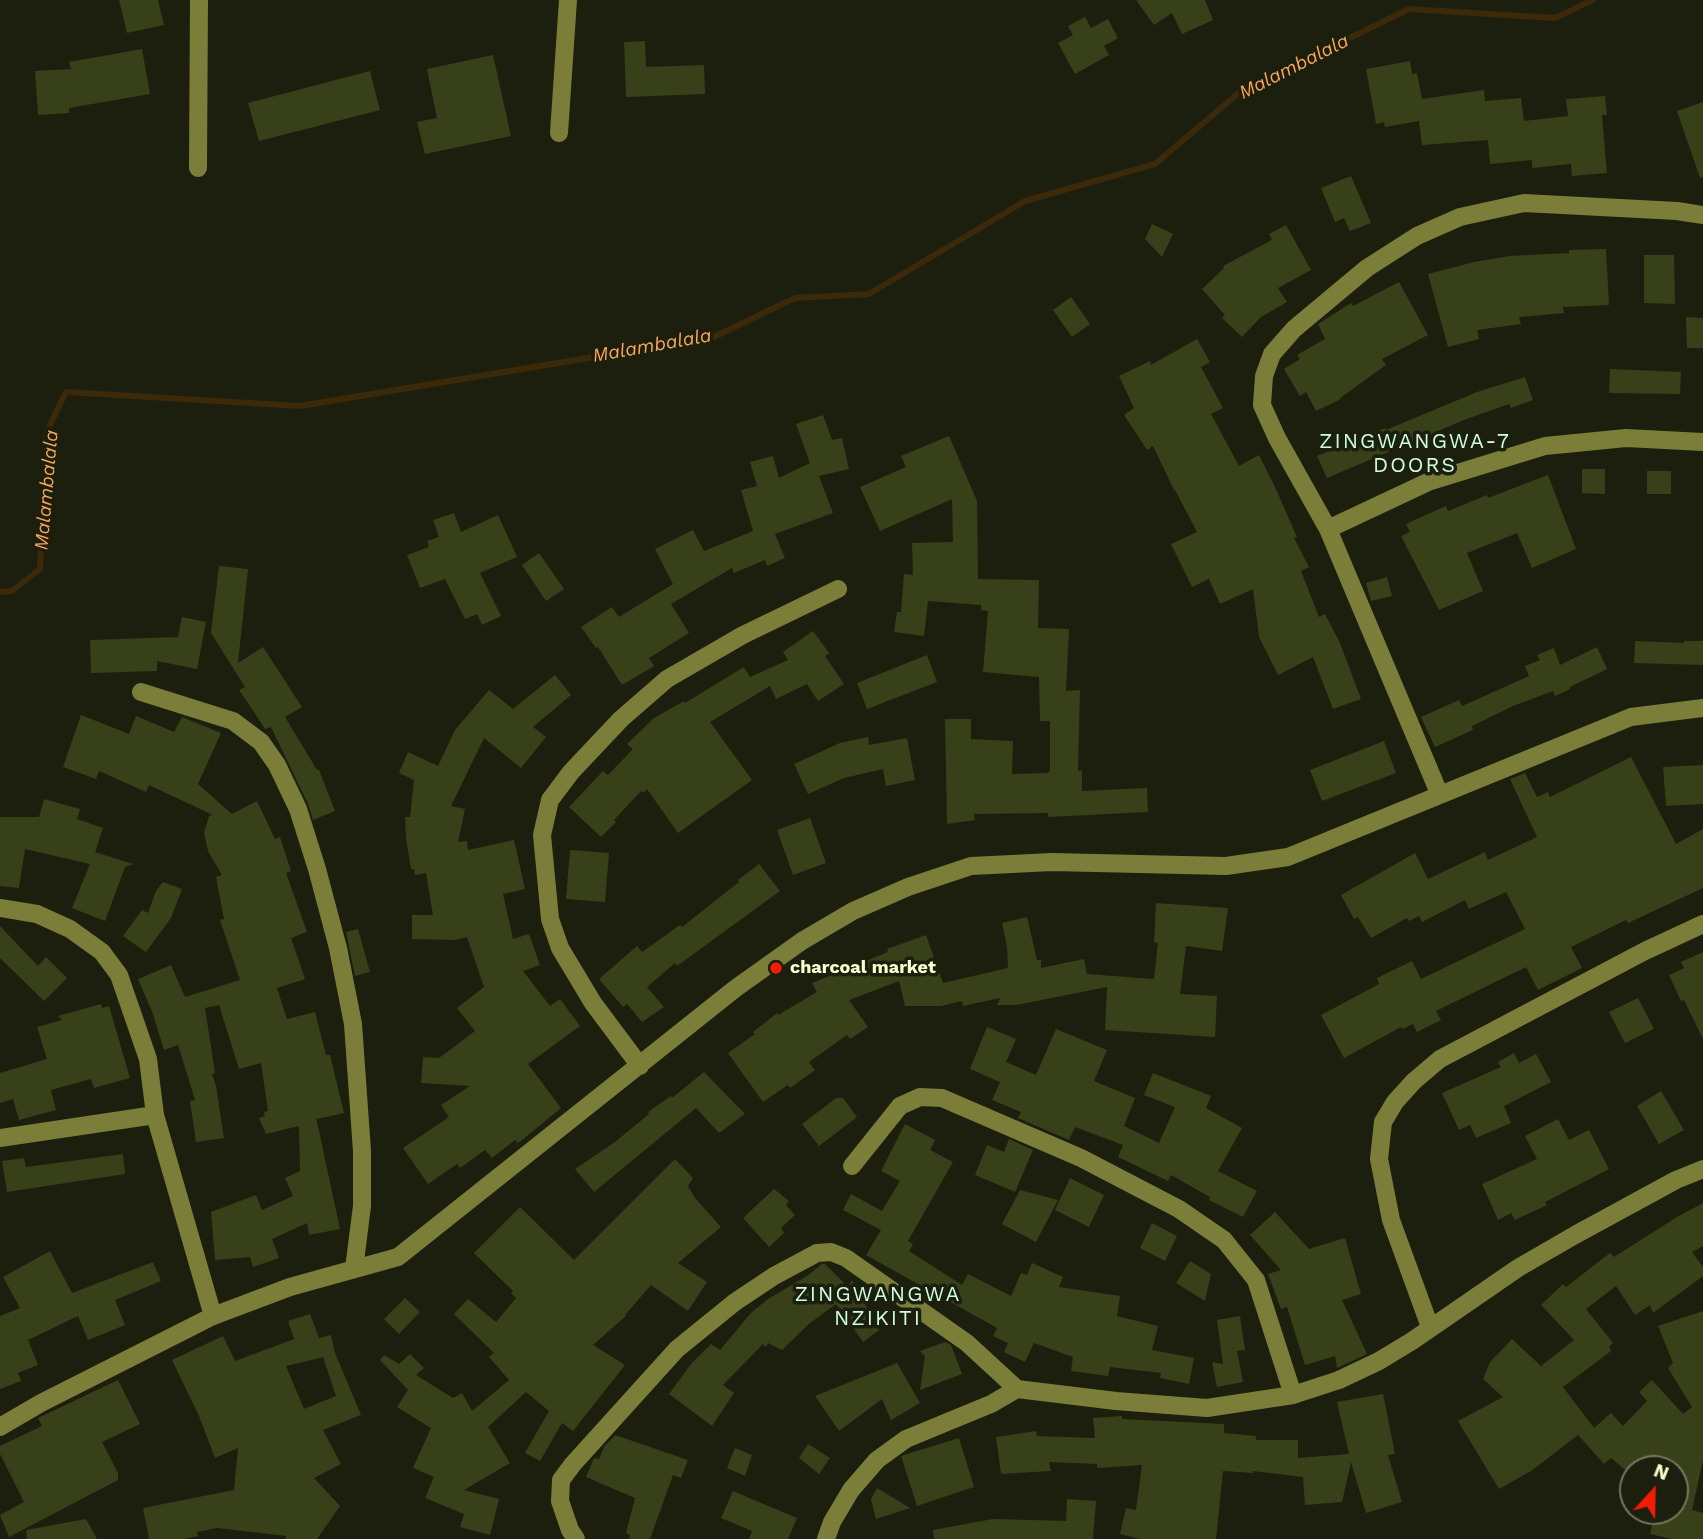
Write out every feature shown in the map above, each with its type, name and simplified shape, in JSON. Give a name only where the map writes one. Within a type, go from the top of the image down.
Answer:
[{"type":"street","points":[[198,168],[199,0]]},
{"type":"street","points":[[559,133],[568,0]]},
{"type":"street","points":[[1439,793],[1328,529],[1277,438],[1262,405],[1264,376],[1272,354],[1294,329],[1367,268],[1416,236],[1460,217],[1524,203],[1676,211],[1703,215]]},
{"type":"street","points":[[1328,529],[1428,482],[1545,446],[1626,438],[1703,442]]},
{"type":"street","points":[[640,1066],[593,1003],[559,948],[550,919],[542,835],[550,800],[571,772],[621,719],[667,679],[743,635],[838,589]]},
{"type":"street","points":[[141,692],[233,720],[261,742],[278,765],[298,809],[338,948],[353,1024],[362,1151],[362,1206],[354,1269]]},
{"type":"street","points":[[0,1427],[41,1403],[213,1316],[290,1287],[398,1256],[736,988],[803,941],[853,911],[908,887],[971,866],[1052,862],[1226,866],[1288,857],[1631,716],[1703,708]]},
{"type":"street","points":[[0,908],[37,914],[70,929],[102,952],[119,975],[148,1059],[155,1115],[213,1316]]},
{"type":"street","points":[[1430,1327],[1391,1220],[1379,1159],[1383,1122],[1395,1102],[1414,1080],[1440,1059],[1645,951],[1703,924]]},
{"type":"street","points":[[852,1166],[900,1106],[920,1097],[942,1098],[1081,1158],[1179,1209],[1224,1240],[1256,1280],[1293,1395]]},
{"type":"street","points":[[0,1138],[155,1115]]},
{"type":"street","points":[[576,1539],[570,1530],[560,1500],[561,1480],[573,1464],[677,1349],[735,1302],[774,1276],[817,1253],[831,1252],[846,1258],[967,1343],[1017,1389],[1207,1408],[1293,1395],[1339,1380],[1380,1361],[1518,1268],[1676,1180],[1703,1169]]},
{"type":"street","points":[[826,1539],[832,1522],[851,1490],[877,1460],[906,1439],[991,1404],[1017,1389]]},
{"type":"building","points":[[119,0],[158,0],[164,25],[127,33]]},
{"type":"building","points":[[1136,0],[1205,0],[1213,20],[1182,34],[1172,13],[1154,25]]},
{"type":"building","points":[[1085,17],[1091,28],[1108,19],[1118,38],[1104,46],[1109,55],[1075,74],[1058,43],[1073,35],[1068,26]]},
{"type":"building","points":[[645,41],[646,67],[704,65],[705,94],[626,97],[624,42]]},
{"type":"building","points":[[142,49],[150,94],[69,108],[69,113],[38,115],[35,71],[71,69],[69,62]]},
{"type":"building","points":[[493,55],[511,136],[425,154],[417,122],[437,118],[427,69]]},
{"type":"building","points":[[1410,61],[1412,74],[1417,73],[1422,99],[1484,90],[1485,101],[1521,98],[1524,121],[1568,116],[1566,99],[1605,96],[1607,115],[1602,115],[1607,173],[1572,176],[1571,164],[1532,168],[1532,160],[1490,164],[1488,140],[1422,145],[1419,121],[1385,127],[1384,122],[1376,124],[1366,69]]},
{"type":"building","points":[[370,71],[380,110],[259,141],[248,103]]},
{"type":"building","points":[[1703,102],[1703,177],[1700,178],[1677,111]]},
{"type":"building","points":[[1351,176],[1371,223],[1350,231],[1344,218],[1335,222],[1321,188]]},
{"type":"building","points":[[1152,224],[1173,234],[1162,257],[1145,239]]},
{"type":"building","points":[[1286,225],[1311,270],[1278,288],[1287,302],[1261,317],[1242,337],[1222,318],[1225,315],[1202,289],[1223,266],[1272,240],[1269,234]]},
{"type":"building","points":[[1606,249],[1609,305],[1563,307],[1564,313],[1519,317],[1521,324],[1477,330],[1479,339],[1448,347],[1428,274],[1510,256]]},
{"type":"building","points":[[1644,255],[1674,255],[1675,304],[1644,303]]},
{"type":"building","points":[[1399,282],[1428,335],[1382,359],[1386,365],[1341,399],[1316,411],[1306,392],[1300,396],[1284,369],[1300,359],[1297,355],[1325,339],[1318,324],[1351,303],[1353,306]]},
{"type":"building","points":[[1071,297],[1090,324],[1072,337],[1053,310]]},
{"type":"building","points":[[1686,317],[1703,318],[1703,348],[1687,348]]},
{"type":"building","points":[[1197,339],[1210,362],[1201,367],[1223,408],[1211,414],[1239,466],[1259,455],[1309,567],[1301,571],[1319,617],[1325,614],[1340,643],[1361,699],[1333,709],[1313,657],[1278,675],[1259,637],[1253,589],[1220,604],[1209,579],[1192,587],[1171,544],[1197,532],[1153,446],[1147,450],[1124,415],[1134,408],[1119,376],[1150,361],[1151,365]]},
{"type":"building","points":[[1610,369],[1681,372],[1680,394],[1609,393]]},
{"type":"building","points":[[1525,377],[1533,400],[1511,408],[1509,404],[1464,420],[1327,478],[1317,456],[1477,392]]},
{"type":"building","points":[[823,415],[832,440],[842,438],[849,469],[819,476],[833,513],[775,534],[785,558],[767,566],[765,560],[734,573],[732,568],[671,604],[689,633],[649,658],[654,666],[622,685],[598,647],[596,648],[581,627],[612,607],[619,617],[673,584],[655,549],[693,530],[704,551],[753,531],[741,490],[757,486],[750,462],[773,456],[779,478],[810,463],[796,424]]},
{"type":"building","points":[[949,436],[977,501],[978,579],[1039,580],[1038,628],[1069,629],[1066,691],[1080,690],[1078,771],[1082,770],[1082,791],[1147,788],[1148,812],[1048,817],[1048,813],[974,814],[975,820],[947,824],[945,719],[971,719],[971,739],[1013,741],[1012,774],[1050,771],[1050,721],[1040,721],[1039,677],[983,672],[988,611],[981,610],[981,605],[928,601],[924,636],[894,632],[897,612],[901,612],[904,574],[913,575],[912,543],[953,542],[952,499],[880,531],[860,487],[906,467],[901,456]]},
{"type":"building","points":[[1582,469],[1605,469],[1605,494],[1582,493]]},
{"type":"building","points":[[1647,471],[1671,471],[1671,494],[1647,494]]},
{"type":"building","points":[[1548,475],[1576,549],[1532,568],[1517,533],[1467,553],[1483,591],[1439,610],[1401,536],[1410,532],[1406,524],[1446,506],[1448,511]]},
{"type":"building","points":[[454,513],[461,532],[498,515],[517,557],[480,573],[501,616],[482,625],[477,614],[465,619],[445,579],[420,588],[407,555],[429,547],[427,541],[439,537],[433,520]]},
{"type":"building","points":[[539,553],[564,589],[546,601],[522,565]]},
{"type":"building","points":[[219,566],[248,569],[238,663],[263,647],[302,707],[285,717],[319,770],[335,811],[313,820],[271,727],[265,729],[239,690],[245,687],[211,633]]},
{"type":"building","points":[[1387,577],[1392,596],[1371,601],[1366,583]]},
{"type":"building","points":[[182,617],[206,622],[197,669],[157,661],[157,671],[91,673],[90,640],[178,637]]},
{"type":"building","points":[[813,631],[829,653],[825,656],[844,684],[818,701],[807,684],[776,699],[770,686],[710,722],[752,780],[678,833],[647,789],[643,793],[641,791],[601,837],[569,807],[603,771],[608,775],[633,749],[627,744],[654,718],[684,701],[685,703],[744,667],[750,677],[788,660],[783,652]]},
{"type":"building","points":[[1635,641],[1703,641],[1703,665],[1634,663]]},
{"type":"building","points":[[1597,647],[1607,669],[1555,696],[1553,691],[1513,706],[1472,726],[1473,730],[1435,747],[1421,717],[1459,700],[1462,706],[1529,676],[1525,666],[1540,660],[1537,655],[1554,648],[1560,665]]},
{"type":"building","points":[[927,655],[937,682],[867,709],[857,683]]},
{"type":"building","points":[[555,675],[571,695],[533,727],[546,737],[521,768],[484,738],[451,806],[465,809],[458,842],[467,841],[468,850],[514,840],[525,889],[503,894],[513,939],[529,934],[540,965],[523,971],[550,1006],[560,999],[580,1026],[528,1064],[561,1108],[518,1143],[515,1140],[492,1158],[485,1150],[460,1168],[457,1164],[428,1184],[403,1148],[449,1117],[441,1105],[470,1086],[421,1083],[423,1057],[439,1058],[475,1031],[457,1008],[484,987],[467,937],[455,940],[412,939],[412,915],[433,915],[426,873],[415,875],[414,869],[411,869],[406,838],[405,817],[410,817],[414,780],[399,773],[408,752],[438,766],[455,730],[489,690],[513,709]]},
{"type":"building","points":[[81,715],[129,734],[136,716],[174,732],[182,717],[221,733],[198,784],[232,814],[257,801],[275,839],[280,837],[291,871],[286,873],[307,932],[291,938],[305,979],[277,988],[287,1019],[315,1012],[326,1055],[330,1055],[344,1113],[317,1119],[316,1117],[340,1229],[309,1235],[307,1223],[272,1239],[279,1258],[253,1267],[250,1257],[215,1260],[211,1212],[256,1195],[262,1210],[293,1196],[285,1178],[300,1171],[299,1126],[266,1134],[259,1118],[265,1116],[264,1112],[268,1111],[261,1063],[239,1069],[219,1005],[205,1008],[215,1073],[212,1074],[224,1138],[196,1142],[190,1101],[195,1100],[178,1045],[164,1050],[138,979],[171,965],[185,997],[240,980],[220,920],[224,919],[216,877],[222,875],[208,851],[204,833],[209,816],[213,815],[149,785],[146,792],[99,771],[96,779],[63,767]]},
{"type":"building","points":[[868,737],[869,745],[907,738],[915,780],[886,786],[883,769],[844,778],[808,794],[794,764],[840,743]]},
{"type":"building","points":[[1384,741],[1396,773],[1322,801],[1310,770]]},
{"type":"building","points":[[1631,757],[1676,844],[1703,829],[1703,888],[1628,923],[1626,920],[1571,947],[1582,968],[1538,990],[1526,967],[1436,1011],[1441,1020],[1417,1032],[1413,1024],[1402,1029],[1401,1027],[1344,1058],[1321,1015],[1379,984],[1377,978],[1412,961],[1421,979],[1525,929],[1506,892],[1469,909],[1465,900],[1422,922],[1419,916],[1409,921],[1407,918],[1371,938],[1358,917],[1354,919],[1341,895],[1415,853],[1428,879],[1485,852],[1488,860],[1537,837],[1510,779],[1525,773],[1537,797],[1548,792],[1550,797]]},
{"type":"building","points":[[1703,765],[1703,804],[1666,806],[1663,767]]},
{"type":"building","points":[[44,799],[80,809],[77,819],[103,828],[95,852],[133,864],[125,867],[105,921],[72,908],[90,864],[25,849],[19,888],[0,886],[0,817],[39,817]]},
{"type":"building","points":[[810,818],[826,863],[793,875],[777,830]]},
{"type":"building","points":[[570,850],[609,853],[605,902],[566,899]]},
{"type":"building","points":[[759,864],[780,891],[677,966],[675,963],[647,987],[664,1007],[642,1022],[627,1004],[623,1007],[599,979],[637,946],[642,952],[680,925],[682,927]]},
{"type":"building","points":[[163,882],[182,889],[171,918],[146,952],[123,936],[142,910],[148,913],[156,891]]},
{"type":"building","points":[[1156,903],[1228,908],[1222,951],[1186,946],[1180,994],[1217,996],[1215,1037],[1105,1030],[1107,987],[1016,1005],[997,1005],[1000,998],[963,1006],[962,1001],[941,1006],[905,1006],[899,981],[849,1000],[868,1027],[850,1039],[847,1035],[809,1062],[815,1070],[790,1088],[788,1085],[763,1102],[728,1053],[755,1034],[753,1032],[777,1013],[778,1015],[817,992],[812,983],[888,952],[887,949],[926,935],[943,983],[1008,968],[1002,923],[1027,917],[1037,960],[1041,960],[1041,968],[1084,959],[1087,974],[1154,979],[1158,943],[1154,942]]},
{"type":"building","points":[[0,926],[38,966],[46,957],[67,978],[44,1001],[0,958]]},
{"type":"building","points":[[358,929],[370,972],[355,976],[346,932]]},
{"type":"building","points":[[1703,952],[1703,1039],[1669,975],[1684,968],[1681,962]]},
{"type":"building","points":[[1638,998],[1654,1029],[1625,1043],[1609,1012]]},
{"type":"building","points":[[101,1004],[102,1008],[109,1006],[130,1078],[94,1088],[91,1079],[51,1090],[56,1110],[19,1120],[13,1099],[0,1103],[0,1073],[47,1059],[37,1027],[62,1020],[58,1016]]},
{"type":"building","points":[[987,1027],[1016,1039],[1006,1062],[1036,1075],[1056,1029],[1107,1050],[1094,1081],[1135,1098],[1124,1126],[1159,1143],[1175,1107],[1144,1095],[1153,1073],[1211,1096],[1206,1108],[1242,1128],[1218,1171],[1257,1191],[1243,1217],[1209,1200],[1210,1197],[1171,1175],[1168,1181],[1118,1157],[1123,1145],[1075,1127],[1069,1140],[1018,1118],[1021,1112],[992,1100],[1000,1082],[970,1069]]},
{"type":"building","points":[[1514,1053],[1519,1063],[1536,1054],[1551,1082],[1504,1106],[1511,1123],[1476,1138],[1470,1125],[1459,1130],[1442,1093],[1501,1067],[1498,1062]]},
{"type":"building","points":[[704,1072],[745,1114],[719,1133],[696,1108],[594,1192],[575,1169],[615,1142],[649,1114],[648,1112],[671,1096],[672,1098]]},
{"type":"building","points":[[1661,1091],[1684,1130],[1659,1144],[1637,1106]]},
{"type":"building","points":[[836,1098],[843,1098],[857,1117],[819,1146],[802,1124]]},
{"type":"building","points":[[1558,1119],[1569,1140],[1589,1130],[1609,1169],[1515,1220],[1511,1213],[1498,1220],[1482,1184],[1537,1159],[1525,1136]]},
{"type":"building","points":[[905,1124],[935,1140],[930,1150],[953,1162],[908,1241],[913,1244],[909,1251],[962,1285],[968,1274],[1011,1296],[1021,1273],[1027,1275],[1032,1263],[1063,1277],[1059,1287],[1120,1296],[1117,1316],[1158,1326],[1152,1350],[1194,1358],[1189,1384],[1160,1378],[1161,1373],[1110,1367],[1108,1376],[1071,1371],[1073,1357],[1034,1343],[1025,1362],[1004,1352],[1008,1343],[993,1336],[997,1328],[866,1255],[881,1230],[843,1210],[851,1194],[882,1211],[900,1181],[881,1171]]},
{"type":"building","points":[[1009,1139],[1033,1150],[1015,1192],[975,1175],[987,1145],[1004,1152]]},
{"type":"building","points":[[123,1154],[125,1174],[7,1192],[2,1161],[24,1158],[26,1167]]},
{"type":"building","points":[[675,1159],[693,1178],[688,1186],[695,1198],[721,1227],[678,1263],[707,1282],[688,1311],[651,1285],[626,1316],[593,1345],[625,1365],[573,1431],[562,1423],[540,1461],[525,1453],[549,1411],[526,1392],[488,1427],[510,1463],[464,1490],[499,1499],[490,1535],[460,1527],[464,1514],[425,1498],[434,1477],[413,1468],[431,1428],[397,1407],[408,1390],[380,1360],[384,1355],[399,1364],[410,1354],[424,1368],[416,1375],[453,1398],[462,1393],[472,1411],[509,1380],[489,1357],[494,1353],[454,1314],[468,1299],[496,1322],[516,1298],[511,1293],[513,1291],[474,1253],[520,1207],[574,1260]]},
{"type":"building","points":[[1070,1178],[1104,1195],[1089,1227],[1055,1210]]},
{"type":"building","points":[[774,1189],[789,1201],[786,1205],[795,1215],[781,1228],[784,1233],[769,1247],[743,1218]]},
{"type":"building","points":[[1020,1190],[1058,1200],[1036,1242],[1002,1224]]},
{"type":"building","points":[[1703,1203],[1703,1246],[1692,1252],[1703,1267],[1703,1276],[1653,1313],[1650,1305],[1635,1315],[1616,1286],[1586,1309],[1613,1343],[1609,1347],[1611,1351],[1563,1387],[1594,1428],[1611,1413],[1623,1426],[1647,1401],[1639,1392],[1652,1380],[1683,1414],[1692,1407],[1668,1368],[1673,1363],[1658,1326],[1703,1311],[1703,1460],[1692,1510],[1703,1513],[1703,1539],[1672,1539],[1650,1534],[1652,1525],[1689,1525],[1689,1455],[1619,1455],[1619,1465],[1611,1458],[1604,1464],[1578,1435],[1531,1471],[1499,1489],[1458,1421],[1503,1397],[1483,1379],[1490,1362],[1512,1339],[1541,1366],[1574,1340],[1541,1305],[1563,1284],[1566,1287],[1610,1253],[1614,1257]]},
{"type":"building","points":[[1275,1212],[1309,1249],[1345,1238],[1361,1294],[1342,1300],[1367,1354],[1337,1368],[1335,1356],[1305,1365],[1287,1307],[1281,1309],[1268,1274],[1281,1270],[1250,1235]]},
{"type":"building","points":[[1152,1223],[1177,1236],[1165,1261],[1140,1248]]},
{"type":"building","points":[[50,1251],[72,1293],[153,1262],[161,1281],[115,1300],[125,1325],[88,1340],[78,1316],[28,1340],[38,1365],[18,1373],[21,1381],[0,1389],[0,1316],[20,1308],[3,1277]]},
{"type":"building","points":[[1190,1261],[1211,1274],[1205,1301],[1176,1283]]},
{"type":"building","points":[[822,1264],[848,1287],[852,1280],[879,1330],[863,1342],[836,1304],[810,1323],[782,1350],[768,1343],[766,1347],[763,1344],[723,1385],[734,1393],[712,1426],[669,1394],[691,1364],[711,1344],[720,1350],[751,1313]]},
{"type":"building","points":[[405,1298],[420,1312],[399,1334],[384,1319]]},
{"type":"building","points":[[310,1314],[319,1338],[331,1335],[335,1353],[361,1415],[323,1430],[341,1464],[314,1478],[340,1506],[317,1539],[285,1539],[287,1536],[217,1528],[197,1532],[198,1536],[184,1539],[149,1539],[143,1508],[234,1490],[238,1448],[215,1458],[199,1416],[172,1360],[223,1336],[235,1361],[294,1339],[288,1321]],"holes":[[[323,1357],[336,1396],[304,1409],[286,1366]]]},
{"type":"building","points":[[1240,1316],[1245,1350],[1237,1351],[1243,1382],[1217,1387],[1212,1362],[1223,1364],[1217,1320]]},
{"type":"building","points":[[945,1342],[951,1345],[962,1374],[920,1390],[925,1356],[920,1351]]},
{"type":"building","points":[[897,1363],[920,1403],[891,1420],[882,1399],[839,1431],[815,1396]]},
{"type":"building","points":[[118,1380],[140,1424],[102,1442],[118,1473],[118,1480],[9,1537],[0,1515],[24,1502],[0,1454],[0,1446],[42,1426],[38,1418]]},
{"type":"building","points":[[1383,1394],[1395,1454],[1388,1455],[1402,1502],[1366,1513],[1351,1462],[1342,1502],[1305,1505],[1303,1477],[1253,1471],[1223,1471],[1216,1539],[1140,1539],[1120,1534],[1126,1508],[1136,1510],[1142,1465],[1097,1468],[1097,1464],[1049,1462],[1051,1471],[1001,1474],[996,1437],[1036,1431],[1037,1436],[1095,1438],[1093,1418],[1122,1416],[1122,1419],[1224,1424],[1224,1433],[1256,1436],[1256,1440],[1298,1440],[1298,1458],[1349,1454],[1337,1402]]},
{"type":"building","points":[[615,1435],[688,1460],[681,1478],[673,1475],[650,1539],[629,1539],[630,1535],[626,1533],[635,1498],[586,1477],[594,1458],[599,1459],[604,1447]]},
{"type":"building","points":[[959,1438],[974,1487],[917,1506],[901,1456]]},
{"type":"building","points":[[808,1444],[830,1458],[819,1474],[799,1458]]},
{"type":"building","points":[[735,1448],[752,1455],[745,1476],[727,1468]]},
{"type":"building","points":[[877,1488],[910,1508],[876,1519],[871,1499]]},
{"type":"building","points":[[733,1491],[797,1518],[788,1539],[749,1539],[752,1531],[721,1518]]},
{"type":"building","points":[[1067,1499],[1096,1501],[1093,1539],[934,1539],[933,1530],[993,1519],[1066,1521]]},
{"type":"building","points":[[86,1519],[97,1539],[27,1539],[26,1530]]},
{"type":"waterway","name":"Malambalala","points":[[0,592],[12,591],[40,569],[47,431],[66,392],[300,406],[714,337],[795,298],[869,294],[1025,201],[1155,164],[1241,91],[1409,9],[1555,18],[1593,0]]},
{"type":"place","name":"charcoal market","points":[[776,968]]},
{"type":"district","name":"ZINGWANGWA-7 DOORS","points":[[1415,454]]},
{"type":"district","name":"ZINGWANGWA NZIKITI","points":[[878,1307]]}]
